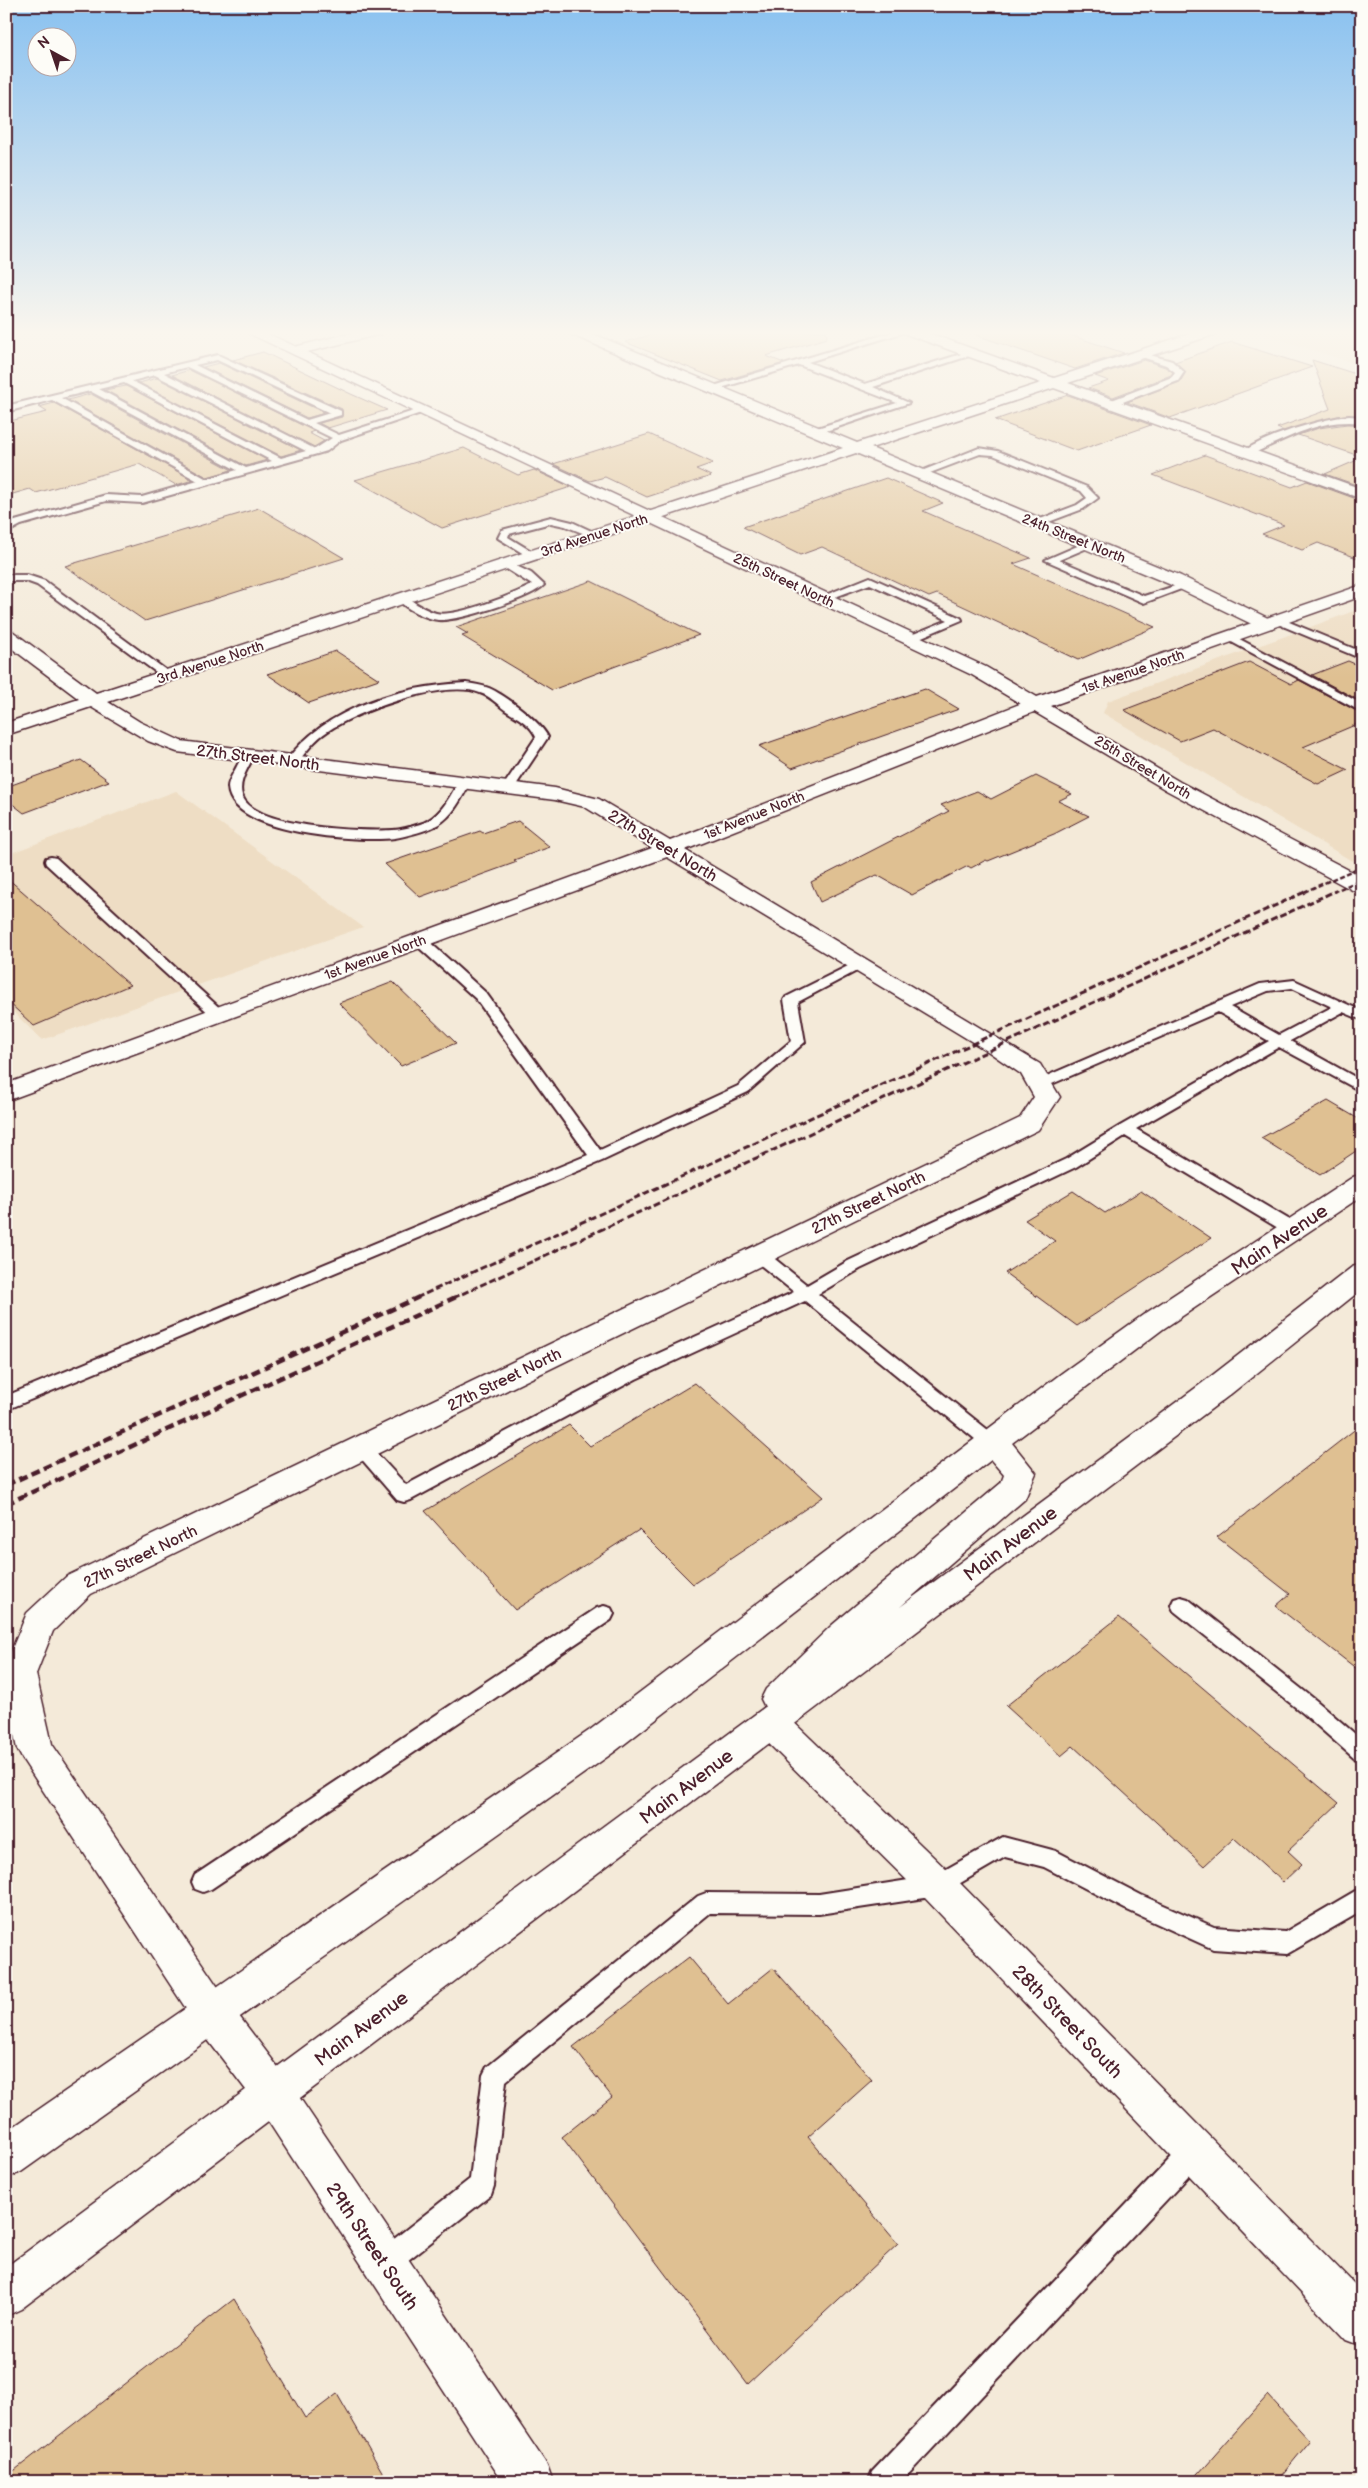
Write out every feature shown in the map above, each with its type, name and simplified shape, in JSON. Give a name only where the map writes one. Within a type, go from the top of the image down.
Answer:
[{"type":"street","name":"25th Street North","points":[[501,447],[979,671],[1173,786],[1362,886]]},
{"type":"street","points":[[1231,447],[1361,494]]},
{"type":"street","name":"24th Street North","points":[[857,448],[1271,622]]},
{"type":"street","name":"3rd Avenue North","points":[[6,729],[857,448]]},
{"type":"street","name":"1st Avenue North","points":[[6,1093],[669,849],[1037,704],[1362,590]]},
{"type":"street","name":"27th Street North","points":[[6,635],[95,700],[153,738],[177,746],[555,794],[592,803],[863,964],[1031,1069],[1047,1097],[1028,1124],[79,1585],[39,1623],[19,1674],[16,1713],[36,1749],[212,2013]]},
{"type":"street","name":"Main Avenue","points":[[6,2157],[602,1740],[1153,1322],[1362,1183]]},
{"type":"street","name":"Main Avenue","points":[[6,2294],[1208,1395],[1362,1274]]},
{"type":"street","points":[[702,1774],[843,1636],[1014,1490],[1020,1473],[1008,1456],[992,1443]]},
{"type":"street","name":"28th Street South","points":[[770,1723],[938,1886],[1362,2324]]},
{"type":"street","name":"29th Street South","points":[[212,2013],[273,2093],[530,2482]]},
{"type":"lane","points":[[143,447],[206,482]]},
{"type":"lane","points":[[201,447],[245,471]]},
{"type":"lane","points":[[253,447],[280,461]]},
{"type":"lane","points":[[304,447],[314,452]]},
{"type":"lane","points":[[6,530],[18,523],[106,498],[142,500],[326,447]]},
{"type":"lane","points":[[1247,453],[1262,447]]},
{"type":"lane","points":[[918,474],[980,451],[995,453],[1084,488],[1093,498],[1080,507],[1038,523]]},
{"type":"lane","points":[[6,515],[18,523]]},
{"type":"lane","points":[[532,556],[503,538],[506,532],[545,519],[563,520],[595,535]]},
{"type":"lane","points":[[1089,544],[1050,560],[1144,600],[1187,586]]},
{"type":"lane","points":[[402,598],[417,608],[440,617],[528,592],[539,585],[527,575],[506,564]]},
{"type":"lane","points":[[6,578],[27,578],[41,583],[168,676]]},
{"type":"lane","points":[[823,598],[870,580],[957,620],[910,639]]},
{"type":"lane","points":[[1271,622],[1362,656]]},
{"type":"lane","points":[[1230,637],[1362,709]]},
{"type":"lane","points":[[292,762],[309,741],[324,728],[357,712],[416,692],[457,685],[482,689],[538,726],[542,737],[508,788]]},
{"type":"lane","points":[[248,756],[234,785],[236,798],[245,809],[270,822],[319,830],[356,834],[395,834],[428,825],[448,812],[464,783]]},
{"type":"lane","points":[[51,861],[219,1015]]},
{"type":"lane","points":[[420,941],[481,996],[597,1157]]},
{"type":"lane","points":[[6,1404],[597,1157],[743,1089],[798,1042],[791,1000],[863,964]]},
{"type":"lane","points":[[1040,1084],[1265,987],[1294,984],[1362,1016]]},
{"type":"lane","points":[[1219,1007],[1362,1087]]},
{"type":"lane","points":[[360,1448],[404,1495],[630,1374],[806,1294],[854,1265],[1071,1163],[1125,1129],[1342,1007]]},
{"type":"lane","points":[[1125,1129],[1294,1230]]},
{"type":"lane","points":[[759,1255],[992,1443]]},
{"type":"lane","points":[[1181,1605],[1311,1708],[1362,1754]]},
{"type":"lane","points":[[203,1882],[604,1614]]},
{"type":"lane","points":[[384,2263],[482,2186],[495,2075],[706,1903],[819,1904],[938,1886],[1003,1847],[1048,1858],[1133,1902],[1213,1938],[1287,1943],[1359,1901],[1362,1896]]},
{"type":"lane","points":[[882,2482],[1194,2152]]},
{"type":"shaded area","points":[[1362,608],[1362,855],[1352,861],[1103,713],[1108,701]]},
{"type":"shaded area","points":[[176,791],[363,927],[42,1040],[6,1005],[6,855]]},
{"type":"building","points":[[6,447],[134,447],[193,480],[176,485],[139,464],[36,493],[30,489],[6,496]]},
{"type":"building","points":[[153,447],[190,447],[232,470],[207,477]]},
{"type":"building","points":[[211,447],[242,447],[267,460],[246,466]]},
{"type":"building","points":[[264,447],[295,447],[301,450],[281,456]]},
{"type":"building","points":[[607,447],[678,447],[713,463],[696,469],[711,476],[647,497],[605,477],[590,481],[553,464]]},
{"type":"building","points":[[1067,447],[1088,447],[1077,451]]},
{"type":"building","points":[[1333,447],[1362,447],[1362,457]]},
{"type":"building","points":[[464,448],[518,475],[534,470],[571,487],[442,528],[355,480]]},
{"type":"building","points":[[1205,455],[1292,487],[1307,481],[1362,501],[1362,560],[1318,543],[1302,550],[1262,534],[1284,525],[1153,475]]},
{"type":"building","points":[[1362,458],[1362,487],[1325,474]]},
{"type":"building","points":[[886,478],[943,503],[923,511],[1031,558],[1013,564],[1155,627],[1078,660],[937,594],[929,597],[822,547],[800,555],[743,527]]},
{"type":"building","points":[[259,508],[344,558],[145,621],[65,566]]},
{"type":"building","points":[[591,581],[699,635],[552,690],[462,636],[468,634],[456,627]]},
{"type":"building","points":[[336,651],[379,679],[309,703],[267,674]]},
{"type":"building","points":[[1348,661],[1362,667],[1362,702],[1312,675]]},
{"type":"building","points":[[1249,662],[1291,684],[1299,680],[1362,714],[1362,722],[1303,747],[1348,770],[1318,784],[1213,728],[1180,741],[1124,710]]},
{"type":"building","points":[[925,689],[959,709],[792,768],[759,746]]},
{"type":"building","points":[[81,760],[109,781],[24,813],[6,799],[6,787]]},
{"type":"building","points":[[1036,776],[1072,794],[1058,801],[1089,816],[1054,834],[988,861],[986,860],[971,868],[968,866],[912,895],[877,875],[820,902],[811,882],[949,811],[941,805],[977,791],[991,799]]},
{"type":"building","points":[[518,821],[550,847],[514,860],[517,862],[420,897],[385,864],[480,831],[483,833]]},
{"type":"building","points":[[6,877],[130,985],[34,1026],[6,1000]]},
{"type":"building","points":[[393,982],[456,1043],[401,1066],[339,1003]]},
{"type":"building","points":[[1328,1101],[1362,1121],[1362,1147],[1320,1175],[1261,1138]]},
{"type":"building","points":[[1073,1191],[1105,1213],[1141,1191],[1211,1238],[1077,1326],[1005,1273],[1055,1241],[1025,1220]]},
{"type":"building","points":[[695,1383],[823,1497],[693,1584],[639,1530],[515,1610],[425,1511],[569,1425],[590,1446]]},
{"type":"building","points":[[1362,1424],[1362,1673],[1276,1606],[1290,1594],[1217,1537]]},
{"type":"building","points":[[1119,1617],[1339,1803],[1288,1851],[1302,1864],[1283,1882],[1234,1838],[1204,1866],[1073,1746],[1061,1756],[1006,1706]]},
{"type":"building","points":[[689,1957],[728,2004],[773,1968],[872,2080],[808,2137],[898,2244],[748,2384],[562,2137],[612,2097],[573,2047]]},
{"type":"building","points":[[234,2299],[305,2418],[337,2394],[388,2482],[6,2482],[6,2477]]},
{"type":"building","points":[[1268,2395],[1310,2441],[1276,2482],[1191,2482]]},
{"type":"railway","points":[[1304,892],[1362,866]]},
{"type":"railway","points":[[1333,892],[1362,879]]},
{"type":"railway","points":[[416,1298],[1307,891]]},
{"type":"railway","points":[[453,1298],[1335,891]]},
{"type":"railway","points":[[6,1485],[419,1297]]},
{"type":"railway","points":[[6,1504],[456,1297]]}]
